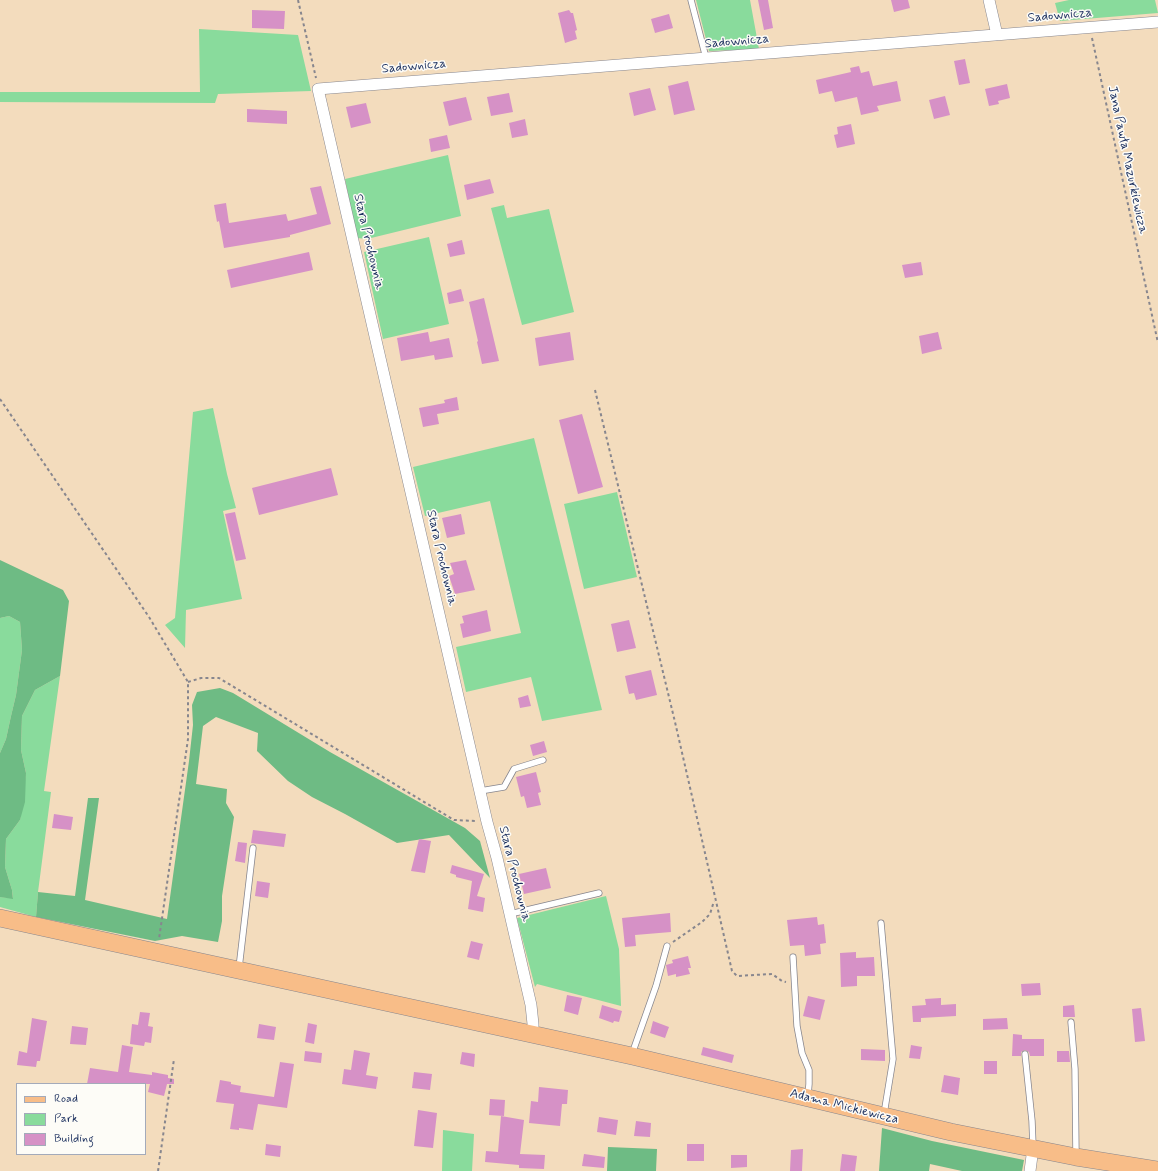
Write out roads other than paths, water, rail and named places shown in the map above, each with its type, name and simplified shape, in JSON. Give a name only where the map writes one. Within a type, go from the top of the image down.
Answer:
[{"type":"main road","name":"Adama Mickiewicza","points":[[0,918],[632,1056],[951,1132],[1076,1157],[1158,1170]]},
{"type":"street","points":[[989,0],[997,35]]},
{"type":"street","name":"Sadownicza","points":[[318,89],[1158,22]]},
{"type":"street","name":"Stara Prochownia","points":[[318,89],[487,822],[531,1005],[533,1034]]},
{"type":"street","points":[[1030,1171],[1033,1148]]},
{"type":"lane","points":[[691,0],[706,58]]},
{"type":"lane","points":[[480,791],[504,787],[514,769],[543,760]]},
{"type":"lane","points":[[238,971],[253,848]]},
{"type":"lane","points":[[510,914],[599,893]]},
{"type":"lane","points":[[881,924],[893,1059],[883,1117]]},
{"type":"lane","points":[[632,1056],[656,986],[667,946]]},
{"type":"lane","points":[[794,957],[797,1026],[802,1053],[809,1070],[810,1084],[808,1098]]},
{"type":"lane","points":[[1071,1022],[1074,1069],[1076,1157]]},
{"type":"lane","points":[[1026,1054],[1033,1148]]}]
